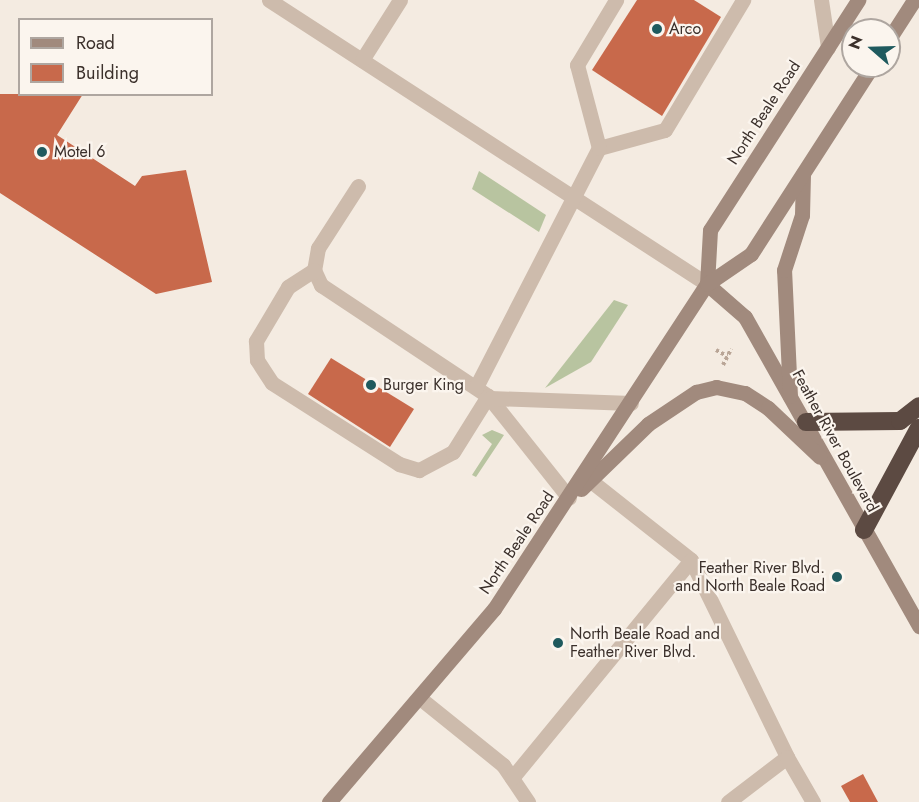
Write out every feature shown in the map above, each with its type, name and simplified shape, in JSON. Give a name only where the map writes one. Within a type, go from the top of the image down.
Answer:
[{"type":"highway","points":[[806,422],[900,421],[919,406]]},
{"type":"highway","points":[[864,530],[919,428]]},
{"type":"main road","name":"North Beale Road","points":[[707,284],[710,230],[858,0]]},
{"type":"main road","points":[[901,20],[914,0]]},
{"type":"main road","name":"North Beale Road","points":[[329,802],[421,699],[494,609],[569,498],[707,284],[751,254],[864,78]]},
{"type":"main road","points":[[790,396],[784,270],[802,215],[803,173]]},
{"type":"main road","name":"Feather River Boulevard","points":[[707,284],[745,317],[919,626]]},
{"type":"main road","points":[[569,498],[591,482],[648,424],[696,392],[716,387],[745,393],[768,408],[828,465]]},
{"type":"lane","points":[[269,0],[707,284]]},
{"type":"lane","points":[[362,60],[400,0]]},
{"type":"lane","points":[[314,270],[288,287],[256,341],[256,360],[272,383],[399,464],[419,470],[453,452],[484,394],[599,148],[577,64],[616,0]]},
{"type":"lane","points":[[599,148],[665,130],[743,0]]},
{"type":"lane","points":[[821,0],[828,47]]},
{"type":"lane","points":[[358,186],[318,248],[314,270],[321,285],[484,394],[569,498]]},
{"type":"lane","points":[[484,394],[631,403]]},
{"type":"lane","points":[[591,482],[691,560],[787,757],[813,802]]},
{"type":"lane","points":[[512,778],[691,560]]},
{"type":"lane","points":[[421,699],[512,778],[528,802]]},
{"type":"lane","points":[[729,802],[787,757]]},
{"type":"path","points":[[722,366],[731,349]]},
{"type":"path","points":[[716,350],[727,356]]},
{"type":"green space","points":[[479,171],[546,215],[539,232],[472,189]]},
{"type":"green space","points":[[614,300],[628,305],[591,362],[545,388]]},
{"type":"green space","points":[[492,430],[504,435],[476,477],[472,475],[492,444],[482,435]]},
{"type":"building","points":[[637,0],[694,0],[721,17],[662,116],[592,70]]},
{"type":"building","name":"Motel 6","points":[[0,94],[82,96],[57,135],[135,186],[142,176],[186,170],[212,282],[156,294],[0,193]]},
{"type":"building","points":[[331,358],[414,409],[390,447],[308,394]]},
{"type":"building","points":[[863,774],[878,802],[850,802],[841,786]]},
{"type":"place","name":"Arco","points":[[657,29]]},
{"type":"place","name":"Motel 6","points":[[42,152]]},
{"type":"place","name":"Burger King","points":[[371,385]]},
{"type":"place","name":"Feather River Blvd. and North Beale Road","points":[[837,577]]},
{"type":"place","name":"North Beale Road and Feather River Blvd.","points":[[558,643]]}]
